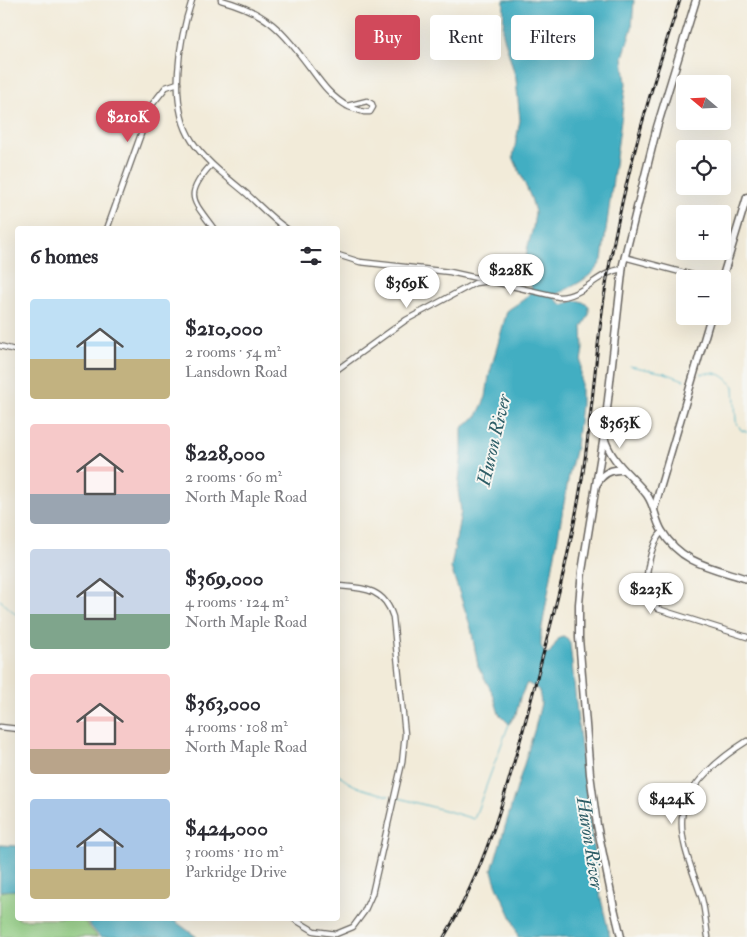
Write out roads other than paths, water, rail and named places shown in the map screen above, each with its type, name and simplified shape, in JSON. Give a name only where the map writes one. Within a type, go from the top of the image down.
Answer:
[{"type":"street","points":[[192,0],[181,44],[178,83],[185,128],[210,165],[283,226]]},
{"type":"street","points":[[221,0],[253,10],[285,35],[335,98],[347,106],[368,113],[373,107],[367,101],[347,106]]},
{"type":"street","points":[[622,937],[597,825],[590,774],[579,638],[579,604],[594,488],[604,436],[624,257],[657,127],[696,0]]},
{"type":"street","points":[[108,226],[151,106],[166,87],[178,83]]},
{"type":"street","points":[[210,165],[196,183],[193,193],[198,208],[212,226]]},
{"type":"street","points":[[725,270],[747,197]]},
{"type":"street","points":[[340,256],[360,262],[450,272],[558,297],[572,295],[601,276],[622,269]]},
{"type":"street","points":[[624,257],[676,271]]},
{"type":"street","points":[[340,368],[406,320],[475,284],[490,281]]},
{"type":"street","points":[[654,510],[708,325]]},
{"type":"street","points":[[0,346],[15,350]]},
{"type":"street","points":[[604,436],[608,450],[622,470],[642,488],[649,498],[662,532],[678,552],[699,564],[747,578]]},
{"type":"street","points":[[594,488],[600,478],[610,471],[622,470]]},
{"type":"street","points":[[662,532],[656,538],[652,548],[647,590],[651,602],[658,609],[747,637]]},
{"type":"street","points":[[297,921],[314,931],[336,934],[353,927],[359,920],[372,894],[402,763],[405,734],[393,617],[390,606],[383,597],[371,590],[340,586]]},
{"type":"street","points":[[0,727],[15,730]]},
{"type":"street","points":[[708,937],[702,902],[682,830],[682,813],[686,802],[702,777],[747,741]]},
{"type":"water","name":"Huron River","points":[[504,0],[634,0],[632,28],[623,57],[626,84],[602,260],[588,277],[557,294],[555,299],[563,305],[573,301],[582,302],[589,306],[589,315],[582,327],[581,405],[576,447],[569,475],[541,633],[541,646],[545,653],[549,654],[559,638],[567,638],[570,643],[593,845],[601,899],[610,937],[518,937],[492,870],[535,728],[541,703],[539,690],[527,683],[520,698],[516,714],[509,724],[499,714],[493,694],[478,666],[471,628],[451,568],[461,511],[458,490],[462,452],[462,428],[477,416],[486,397],[489,376],[507,311],[524,299],[532,288],[524,278],[527,249],[535,212],[513,157],[520,120],[516,79],[503,34]]},
{"type":"water","points":[[0,845],[15,846],[15,890],[0,891]]},
{"type":"water","points":[[86,921],[175,921],[197,937],[100,937]]},
{"type":"waterway","points":[[630,366],[665,373],[684,380]]},
{"type":"waterway","points":[[701,374],[719,374],[734,386],[736,421],[741,430],[747,432]]},
{"type":"waterway","points":[[0,600],[15,613]]},
{"type":"waterway","points":[[399,798],[474,819],[509,724]]},
{"type":"waterway","points":[[340,776],[355,786],[389,796]]},
{"type":"railway","points":[[444,937],[472,885],[493,831],[518,748],[556,605],[575,520],[584,464],[600,327],[614,238],[639,135],[658,67],[680,0]]}]
